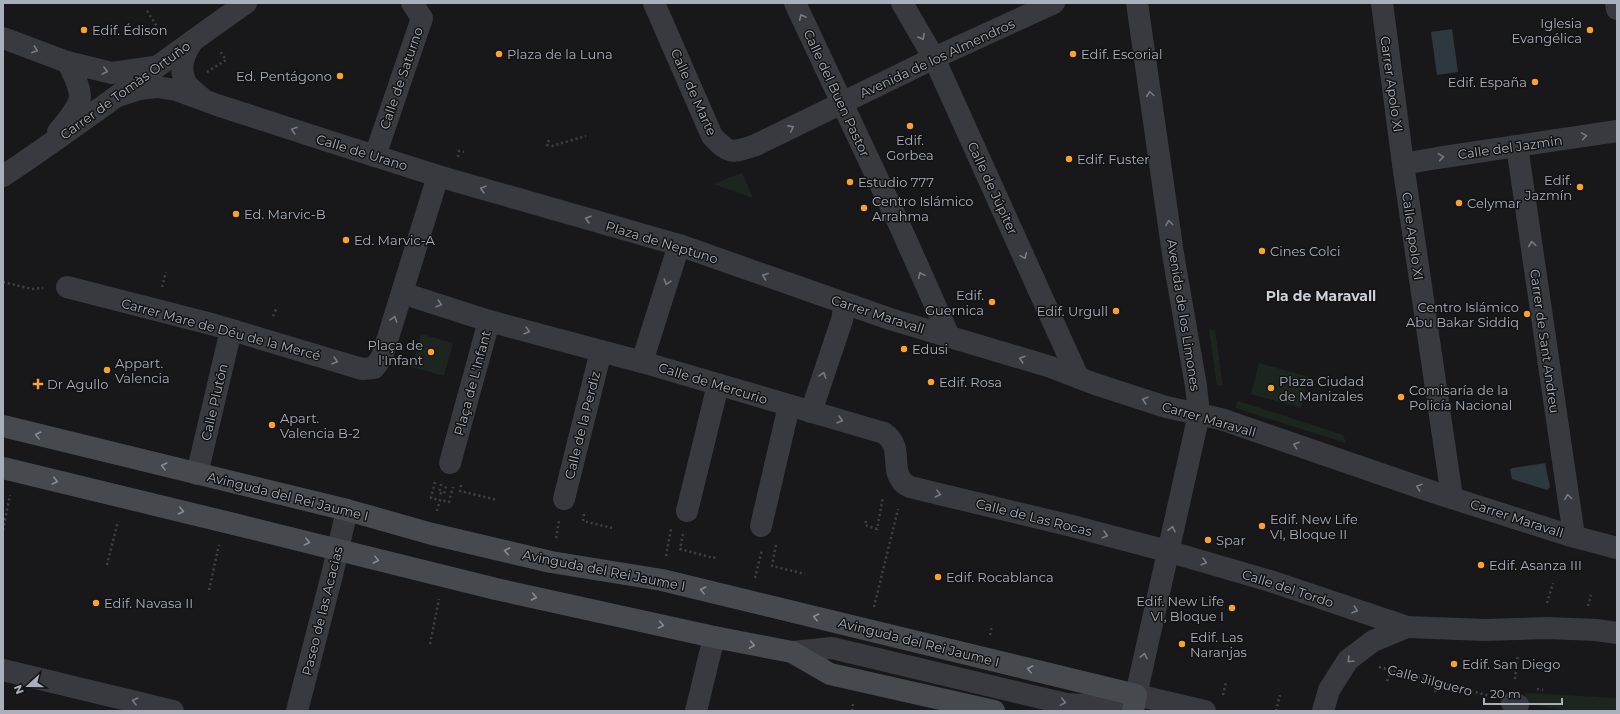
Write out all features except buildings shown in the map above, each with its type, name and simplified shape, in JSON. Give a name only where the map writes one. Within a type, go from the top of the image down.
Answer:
[{"type":"main road","name":"Avinguda del Rei Jaume I","points":[[3,426],[347,510],[432,534],[551,562],[662,580],[868,629],[1135,707]]},
{"type":"main road","points":[[9,470],[224,521],[444,577],[714,637],[792,652],[830,674],[994,711]]},
{"type":"street","name":"Carrer de Tomàs Ortuño","points":[[3,176],[118,96],[197,37],[246,3]]},
{"type":"street","name":"Calle de Saturno","points":[[375,156],[422,18],[412,3]]},
{"type":"street","name":"Calle de Marte","points":[[654,3],[712,136],[725,149],[737,151],[756,145]]},
{"type":"street","name":"Calle del Buen Pastor","points":[[795,3],[893,211],[949,336]]},
{"type":"street","name":"Calle de Júpiter","points":[[902,3],[934,58],[1078,377]]},
{"type":"street","name":"Avenida de los Almendros","points":[[756,145],[934,58],[1054,3]]},
{"type":"street","name":"Avenida de los Limones","points":[[1135,707],[1167,551],[1198,414],[1196,386],[1173,254],[1137,3]]},
{"type":"street","name":"Carrer Apolo XI","points":[[1382,3],[1403,164]]},
{"type":"street","points":[[1616,3],[1617,8]]},
{"type":"street","points":[[197,37],[187,50],[181,67],[186,83],[205,100]]},
{"type":"street","points":[[3,38],[67,62],[112,73],[157,67]]},
{"type":"street","points":[[46,147],[74,110],[80,97],[74,75],[67,62]]},
{"type":"street","name":"Calle de Urano","points":[[118,96],[139,89],[158,87],[176,90],[438,176],[520,199]]},
{"type":"street","name":"Calle del Jazmin","points":[[1403,164],[1617,131]]},
{"type":"street","name":"Carrer de Sant Andreu","points":[[1517,146],[1574,536]]},
{"type":"street","name":"Calle Apolo XI","points":[[1403,164],[1452,497]]},
{"type":"street","points":[[402,293],[438,176]]},
{"type":"street","name":"Plaza de Neptuno","points":[[520,199],[679,245],[802,288]]},
{"type":"street","points":[[642,362],[679,245]]},
{"type":"street","name":"Carrer Mare de Déu de la Mercé","points":[[67,287],[231,330],[362,369],[374,368],[382,357],[402,293]]},
{"type":"street","name":"Carrer Maravall","points":[[802,288],[890,319],[1051,367],[1166,407],[1221,419],[1421,488],[1617,548]]},
{"type":"street","name":"Plaça de L'Infant","points":[[402,293],[489,321],[448,477]]},
{"type":"street","points":[[811,412],[846,304]]},
{"type":"street","name":"Calle de Mercurio","points":[[489,321],[642,362],[884,433],[891,438],[894,444],[900,479]]},
{"type":"street","name":"Calle Plutón","points":[[197,474],[231,330]]},
{"type":"street","name":"Calle de la Perdiz","points":[[564,499],[601,351]]},
{"type":"street","points":[[688,511],[718,385]]},
{"type":"street","points":[[769,533],[789,406]]},
{"type":"street","name":"Calle de Las Rocas","points":[[900,479],[910,487],[1072,526],[1167,551]]},
{"type":"street","name":"Paseo de las Acacias","points":[[297,711],[347,510]]},
{"type":"street","name":"Calle del Tordo","points":[[1167,551],[1265,580],[1407,627],[1485,630],[1548,628],[1596,630],[1617,633]]},
{"type":"street","name":"Calle del Tordo","points":[[1323,711],[1329,690],[1348,660],[1373,641],[1407,627]]},
{"type":"street","points":[[699,701],[714,637]]},
{"type":"street","points":[[792,652],[832,648],[1066,704],[1104,705],[1122,702],[1135,707]]},
{"type":"street","points":[[792,652],[1039,711]]},
{"type":"street","points":[[3,670],[173,711]]},
{"type":"street","name":"Avinguda del Rei Jaume I","points":[[1135,707],[1205,711]]},
{"type":"path","points":[[549,140],[547,145],[552,146],[586,136]]},
{"type":"path","points":[[3,282],[32,289],[67,287]]},
{"type":"path","points":[[3,530],[9,470]]},
{"type":"path","points":[[434,487],[431,498],[449,502],[448,477]]},
{"type":"path","points":[[866,521],[865,525],[877,529],[886,483],[900,479]]},
{"type":"path","points":[[460,491],[497,500]]},
{"type":"path","points":[[107,565],[123,497]]},
{"type":"path","points":[[432,534],[440,500]]},
{"type":"path","points":[[585,509],[583,521],[612,528]]},
{"type":"path","points":[[868,629],[897,512]]},
{"type":"path","points":[[209,590],[224,521]]},
{"type":"path","points":[[668,546],[672,528]]},
{"type":"path","points":[[769,533],[772,566],[805,574]]},
{"type":"path","points":[[683,534],[680,549],[714,558],[715,554]]},
{"type":"path","points":[[430,644],[444,577]]},
{"type":"path","name":"Calle Jilguero","points":[[1373,667],[1380,667],[1438,682],[1515,704],[1518,652]]},
{"type":"path","points":[[1387,681],[1391,670]]},
{"type":"path","points":[[1435,692],[1438,682]]},
{"type":"path","points":[[1276,711],[1280,695]]},
{"type":"shaded area","points":[[1452,29],[1458,72],[1437,75],[1431,32]]},
{"type":"shaded area","points":[[742,173],[753,198],[713,184]]},
{"type":"shaded area","points":[[1209,329],[1215,331],[1223,386],[1217,385]]},
{"type":"shaded area","points":[[421,334],[453,343],[444,376],[412,367]]},
{"type":"shaded area","points":[[1259,363],[1309,377],[1301,408],[1251,394]]},
{"type":"shaded area","points":[[1238,401],[1343,435],[1346,443],[1235,408]]},
{"type":"shaded area","points":[[1545,463],[1550,487],[1547,490],[1512,479],[1510,470],[1512,468]]},
{"type":"shaded area","points":[[1526,693],[1617,698],[1617,711],[1568,711],[1519,702],[1525,698]]},
{"type":"place","name":"Edif. Édison","points":[[84,30]]},
{"type":"place","name":"Iglesia Evangélica","points":[[1590,30]]},
{"type":"place","name":"Plaza de la Luna","points":[[499,54]]},
{"type":"place","name":"Edif. Escorial","points":[[1073,54]]},
{"type":"place","name":"Ed. Pentágono","points":[[340,76]]},
{"type":"place","name":"Edif. España","points":[[1535,82]]},
{"type":"place","name":"Edif. Gorbea","points":[[910,126]]},
{"type":"place","name":"Edif. Fuster","points":[[1069,159]]},
{"type":"place","name":"Estudio 777","points":[[850,182]]},
{"type":"place","name":"Edif. Jazmín","points":[[1580,187]]},
{"type":"place","name":"Celymar","points":[[1459,203]]},
{"type":"place","name":"Centro Islámico Arrahma","points":[[864,208]]},
{"type":"place","name":"Ed. Marvic-B","points":[[236,214]]},
{"type":"place","name":"Ed. Marvic-A","points":[[346,240]]},
{"type":"place","name":"Cines Colci","points":[[1262,251]]},
{"type":"place","name":"Edif. Guernica","points":[[992,302]]},
{"type":"place","name":"Edif. Urgull","points":[[1116,311]]},
{"type":"place","name":"Centro Islámico Abu Bakar Siddiq","points":[[1527,314]]},
{"type":"place","name":"Edusi","points":[[904,349]]},
{"type":"place","name":"Plaça de l'Infant","points":[[431,352]]},
{"type":"place","name":"Appart. Valencia","points":[[107,370]]},
{"type":"place","name":"Edif. Rosa","points":[[931,382]]},
{"type":"place","name":"Dr Agullo","points":[[38,384]]},
{"type":"place","name":"Plaza Ciudad de Manizales","points":[[1271,388]]},
{"type":"place","name":"Comisaría de la Policía Nacional","points":[[1401,397]]},
{"type":"place","name":"Apart. Valencia B-2","points":[[272,425]]},
{"type":"place","name":"Edif. New Life VI, Bloque II","points":[[1262,526]]},
{"type":"place","name":"Spar","points":[[1208,540]]},
{"type":"place","name":"Edif. Asanza III","points":[[1481,565]]},
{"type":"place","name":"Edif. Rocablanca","points":[[938,577]]},
{"type":"place","name":"Edif. Navasa II","points":[[96,603]]},
{"type":"place","name":"Edif. New Life VI, Bloque I","points":[[1232,608]]},
{"type":"place","name":"Edif. Las Naranjas","points":[[1182,644]]},
{"type":"place","name":"Edif. San Diego","points":[[1454,664]]},
{"type":"district","name":"Pla de Maravall","points":[[1321,296]]}]
